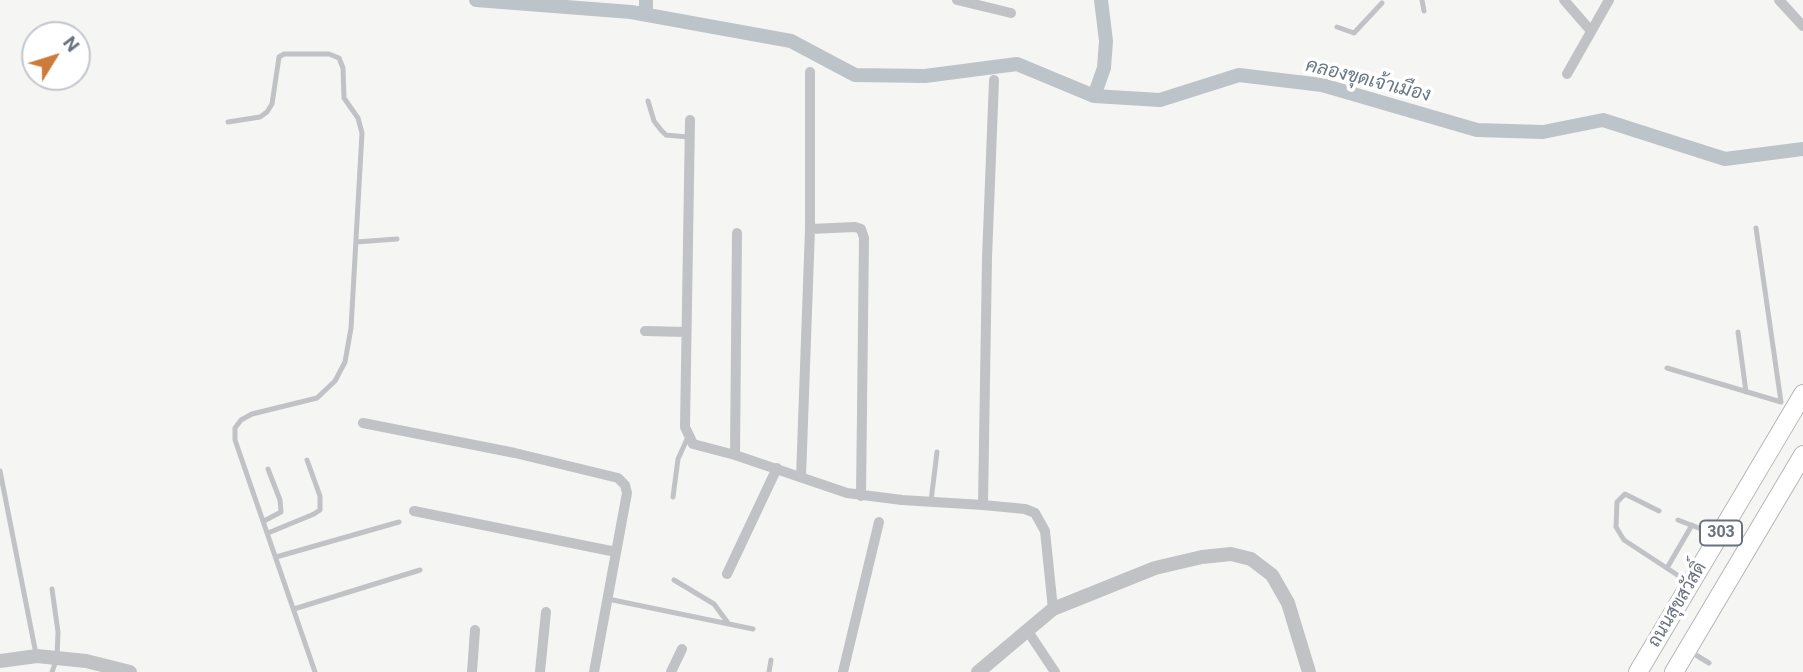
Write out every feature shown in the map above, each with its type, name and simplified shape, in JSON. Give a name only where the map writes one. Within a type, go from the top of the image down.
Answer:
[{"type":"main road","name":"ถนนสุขสวัสดิ์","points":[[1638,672],[1719,536],[1793,401]]},
{"type":"main road","name":"ถนนสุขสวัสดิ์","points":[[1674,672],[1803,455]]},
{"type":"street","points":[[957,0],[1011,13]]},
{"type":"street","points":[[1564,0],[1591,31]]},
{"type":"street","points":[[1567,74],[1609,0]]},
{"type":"street","points":[[1784,2],[1803,26]]},
{"type":"street","points":[[801,477],[810,229],[810,72]]},
{"type":"street","points":[[983,505],[987,258],[995,80]]},
{"type":"street","points":[[690,120],[685,427],[693,444],[861,496],[1025,509],[1035,513],[1045,530],[1053,609]]},
{"type":"street","points":[[810,229],[855,227],[861,229],[864,238],[861,496]]},
{"type":"street","points":[[735,455],[737,233]]},
{"type":"street","points":[[645,331],[686,332]]},
{"type":"street","points":[[363,423],[515,453],[618,478],[625,485],[627,493],[594,672]]},
{"type":"street","points":[[727,574],[777,468]]},
{"type":"street","points":[[414,511],[616,552]]},
{"type":"street","points":[[843,672],[879,522]]},
{"type":"street","points":[[978,672],[1053,609],[1155,568],[1202,557],[1231,554],[1251,559],[1272,575],[1288,603],[1309,672]]},
{"type":"street","points":[[540,672],[546,612]]},
{"type":"street","points":[[1027,629],[1055,672]]},
{"type":"street","points":[[472,672],[475,630]]},
{"type":"street","points":[[671,672],[682,649]]},
{"type":"street","points":[[0,661],[37,656],[55,665],[86,661],[130,672]]},
{"type":"lane","points":[[1422,0],[1424,10]]},
{"type":"lane","points":[[1337,27],[1354,33],[1382,4]]},
{"type":"lane","points":[[228,122],[260,117],[267,112],[272,104],[279,57],[284,54],[329,54],[339,58],[344,98],[358,118],[362,134],[351,328],[345,362],[335,382],[317,398],[252,414],[241,420],[235,428],[236,440],[315,672]]},
{"type":"lane","points":[[648,101],[654,121],[666,135],[688,137]]},
{"type":"lane","points":[[1667,368],[1746,392],[1793,401],[1756,228]]},
{"type":"lane","points":[[356,242],[397,239]]},
{"type":"lane","points":[[1738,332],[1746,392]]},
{"type":"lane","points":[[673,497],[678,459],[688,437]]},
{"type":"lane","points":[[930,502],[937,452]]},
{"type":"lane","points":[[268,533],[320,510],[320,496],[307,460]]},
{"type":"lane","points":[[264,521],[281,512],[280,500],[268,469]]},
{"type":"lane","points":[[0,471],[37,656]]},
{"type":"lane","points":[[1659,511],[1625,494],[1616,502],[1616,527],[1623,540],[1691,584]]},
{"type":"lane","points":[[1678,520],[1719,536]]},
{"type":"lane","points":[[276,557],[399,522]]},
{"type":"lane","points":[[1667,568],[1692,525]]},
{"type":"lane","points":[[294,609],[420,570]]},
{"type":"lane","points":[[674,580],[714,604],[729,624]]},
{"type":"lane","points":[[52,589],[58,632],[55,665]]},
{"type":"lane","points":[[608,599],[752,629]]},
{"type":"lane","points":[[1687,650],[1709,663]]},
{"type":"lane","points":[[769,672],[771,660]]},
{"type":"waterway","name":"คลองขุดเจ้าเมือง","points":[[476,0],[631,12],[791,41],[855,75],[925,76],[1017,64],[1094,96],[1160,100],[1239,75],[1322,85],[1477,130],[1543,132],[1603,120],[1725,159],[1803,149]]},
{"type":"waterway","points":[[646,0],[646,14]]},
{"type":"waterway","points":[[1094,96],[1104,68],[1106,41],[1101,0]]}]
